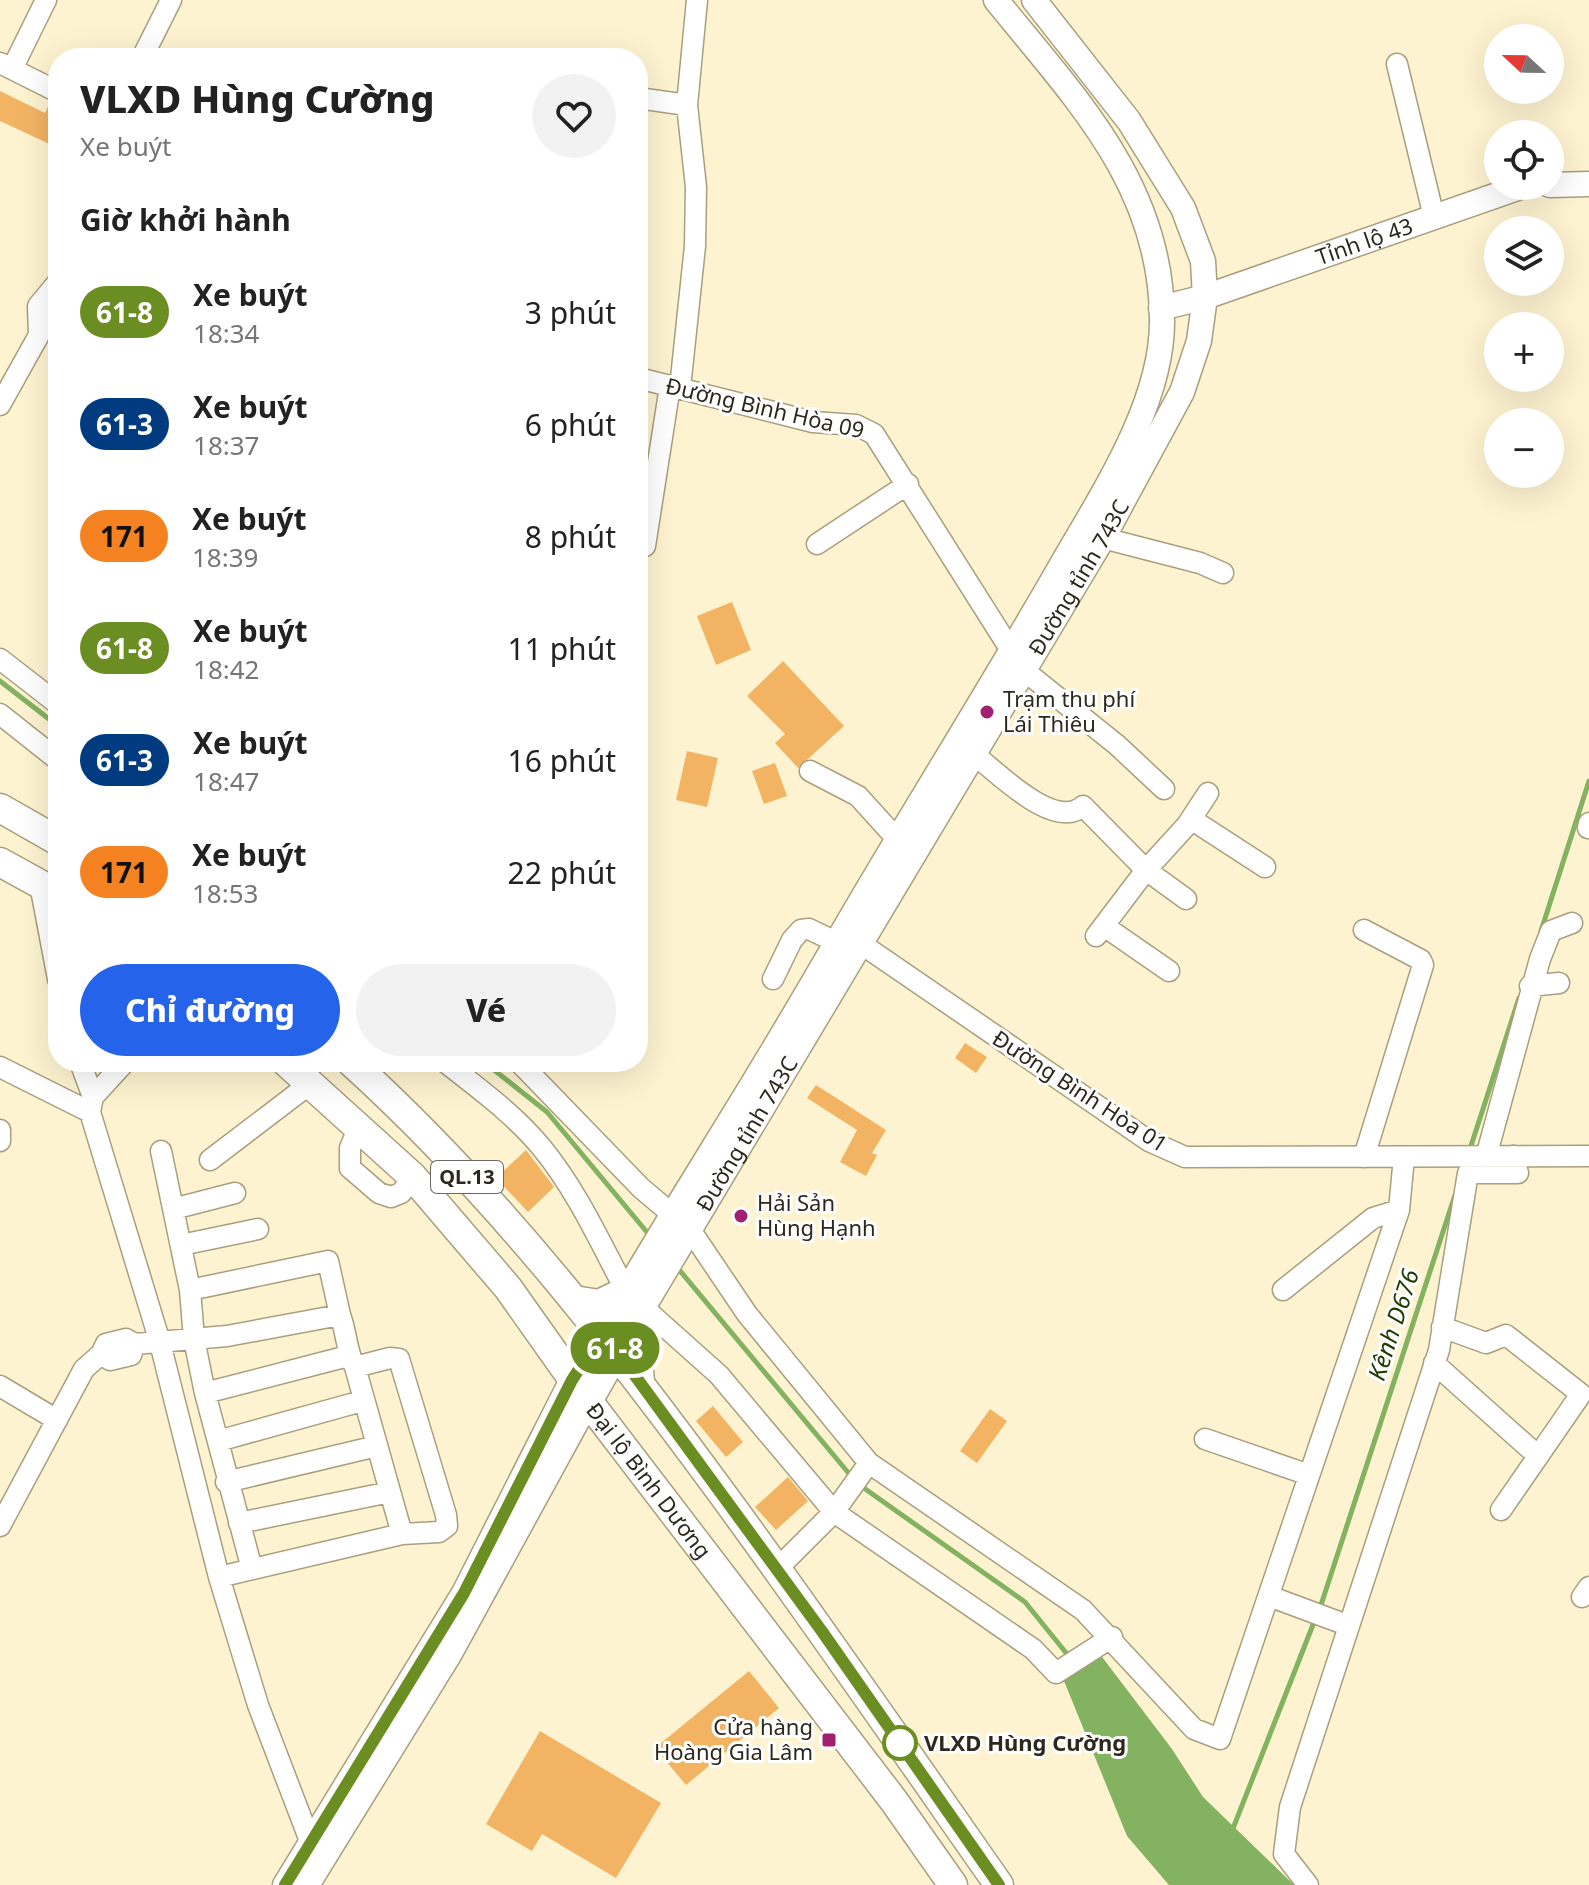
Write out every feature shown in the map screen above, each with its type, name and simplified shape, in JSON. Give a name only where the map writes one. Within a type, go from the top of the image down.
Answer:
[{"type":"highway","points":[[0,808],[48,835]]},
{"type":"highway","points":[[0,862],[48,888]]},
{"type":"highway","name":"Đại lộ Bình Dương","points":[[298,1072],[413,1177],[508,1288],[580,1390],[894,1801],[953,1885]]},
{"type":"highway","name":"QL.13","points":[[362,1072],[424,1128],[610,1341],[777,1569],[999,1885]]},
{"type":"highway","points":[[574,1300],[599,1304],[635,1300],[640,1383]]},
{"type":"highway","points":[[580,1390],[610,1341]]},
{"type":"main road","name":"Đường tỉnh 743C","points":[[846,939],[976,756],[1146,403],[1157,362],[1161,308],[1152,252],[1128,176],[1105,135],[996,0]]},
{"type":"main road","name":"Đường tỉnh 743C","points":[[610,1341],[846,939],[897,839],[1103,538],[1182,392],[1199,341],[1205,297],[1203,261],[1183,208],[1129,121],[1034,0]]},
{"type":"main road","points":[[1564,185],[1589,184]]},
{"type":"main road","name":"Tỉnh lộ 43","points":[[1161,308],[1205,297],[1484,200]]},
{"type":"main road","points":[[285,1885],[312,1865],[580,1390]]},
{"type":"street","points":[[46,0],[6,66],[48,87]]},
{"type":"street","points":[[147,48],[171,0]]},
{"type":"street","points":[[648,530],[675,387],[695,246],[696,187],[687,105],[697,0]]},
{"type":"street","points":[[1397,64],[1434,217]]},
{"type":"street","points":[[648,99],[687,105]]},
{"type":"street","points":[[0,405],[39,335],[38,306],[48,294]]},
{"type":"street","name":"Đường Bình Hòa 09","points":[[648,380],[813,422],[856,425],[874,434],[1019,662],[1164,789]]},
{"type":"street","points":[[817,544],[908,484]]},
{"type":"street","points":[[1103,538],[1200,563],[1223,573]]},
{"type":"street","points":[[0,659],[48,696]]},
{"type":"street","points":[[0,714],[48,752]]},
{"type":"street","points":[[976,756],[1053,811],[1072,813],[1083,806],[1146,870],[1186,899]]},
{"type":"street","points":[[810,771],[858,796],[897,839]]},
{"type":"street","points":[[1169,971],[1100,931],[1146,870],[1191,819],[1208,793]]},
{"type":"street","points":[[1191,819],[1265,867]]},
{"type":"street","points":[[1478,1157],[1530,986],[1551,931],[1572,923]]},
{"type":"street","name":"Đường Bình Hòa 01","points":[[773,979],[792,940],[801,930],[809,929],[846,939],[1149,1141],[1185,1157],[1589,1156]]},
{"type":"street","points":[[1364,930],[1421,960],[1423,965],[1364,1157]]},
{"type":"street","points":[[1530,986],[1559,983]]},
{"type":"street","points":[[0,1067],[91,1104]]},
{"type":"street","points":[[83,1072],[159,1339],[219,1577],[312,1865]]},
{"type":"street","points":[[91,1104],[117,1072]]},
{"type":"street","points":[[458,1072],[504,1108],[541,1147],[574,1193],[635,1300],[719,1375],[834,1512],[1033,1649],[1056,1673],[1112,1637]]},
{"type":"street","points":[[529,1072],[641,1188],[682,1223],[747,1314],[869,1463],[1055,1588],[1112,1637],[1194,1729],[1220,1739],[1279,1600],[1309,1475],[1399,1210],[1412,1157]]},
{"type":"street","points":[[210,1160],[311,1083]]},
{"type":"street","points":[[0,1130],[0,1141]]},
{"type":"street","points":[[161,1151],[190,1290],[194,1339],[205,1393],[226,1482],[252,1569]]},
{"type":"street","points":[[1308,1885],[1284,1854],[1290,1807],[1434,1363],[1468,1173],[1518,1173],[1513,1156]]},
{"type":"street","points":[[173,1209],[235,1193]]},
{"type":"street","points":[[1283,1290],[1373,1218],[1399,1210]]},
{"type":"street","points":[[181,1245],[258,1229]]},
{"type":"street","points":[[190,1290],[328,1261],[362,1401],[402,1534]]},
{"type":"street","points":[[0,1526],[84,1369],[101,1354],[110,1360],[131,1355],[135,1344],[159,1339],[194,1339],[340,1315]]},
{"type":"street","points":[[1442,1327],[1486,1343],[1506,1335],[1581,1394],[1583,1405],[1501,1510]]},
{"type":"street","points":[[205,1393],[352,1362],[399,1359],[447,1526],[439,1532],[402,1534],[219,1577]]},
{"type":"street","points":[[1434,1363],[1529,1448]]},
{"type":"street","points":[[0,1386],[57,1420]]},
{"type":"street","points":[[218,1441],[362,1401]]},
{"type":"street","points":[[1205,1439],[1309,1475]]},
{"type":"street","points":[[226,1482],[377,1446]]},
{"type":"street","points":[[777,1569],[834,1512],[869,1463]]},
{"type":"street","points":[[239,1523],[390,1492]]},
{"type":"street","points":[[1279,1600],[1347,1625]]},
{"type":"shaded area","points":[[1093,1645],[1172,1749],[1203,1797],[1294,1885],[1169,1885],[1127,1836],[1060,1671]]},
{"type":"building","points":[[0,91],[45,113],[48,106],[48,143],[0,121]]},
{"type":"building","points":[[732,602],[751,650],[716,665],[697,616]]},
{"type":"building","points":[[783,661],[844,726],[798,768],[775,743],[785,734],[747,696]]},
{"type":"building","points":[[687,751],[718,758],[707,807],[676,800]]},
{"type":"building","points":[[775,763],[787,796],[764,804],[752,771]]},
{"type":"building","points":[[965,1043],[987,1057],[976,1073],[955,1058]]},
{"type":"building","points":[[816,1085],[886,1130],[872,1153],[877,1155],[866,1176],[840,1162],[857,1130],[807,1098]]},
{"type":"building","points":[[526,1150],[554,1187],[528,1212],[496,1178]]},
{"type":"building","points":[[713,1406],[743,1442],[726,1457],[696,1421]]},
{"type":"building","points":[[990,1409],[1007,1421],[977,1463],[960,1451]]},
{"type":"building","points":[[788,1477],[808,1501],[776,1530],[755,1507]]},
{"type":"building","points":[[749,1671],[779,1708],[686,1785],[655,1748]]},
{"type":"building","points":[[540,1731],[661,1803],[616,1878],[542,1834],[532,1851],[486,1824]]},
{"type":"waterway","points":[[0,681],[48,718]]},
{"type":"waterway","name":"Kênh D676","points":[[1541,931],[1589,781]]},
{"type":"waterway","name":"Kênh D676","points":[[1469,1152],[1519,998]]},
{"type":"waterway","points":[[497,1072],[547,1112],[651,1237]]},
{"type":"waterway","name":"Kênh D676","points":[[1320,1608],[1455,1195]]},
{"type":"waterway","points":[[676,1266],[851,1476]]},
{"type":"waterway","points":[[861,1486],[1025,1602],[1071,1659]]},
{"type":"waterway","name":"Kênh D676","points":[[1232,1831],[1316,1617]]},
{"type":"bus line","name":"61-8","points":[[285,1885],[464,1593],[572,1380],[603,1332],[821,1630],[999,1885]]},
{"type":"place","name":"Trạm thu phí Lái Thiêu","points":[[987,712]]},
{"type":"place","name":"Hải Sản Hùng Hạnh","points":[[741,1216]]},
{"type":"place","name":"Cửa hàng Hoàng Gia Lâm","points":[[829,1740]]},
{"type":"place","name":"VLXD Hùng Cường","points":[[900,1743]]}]
